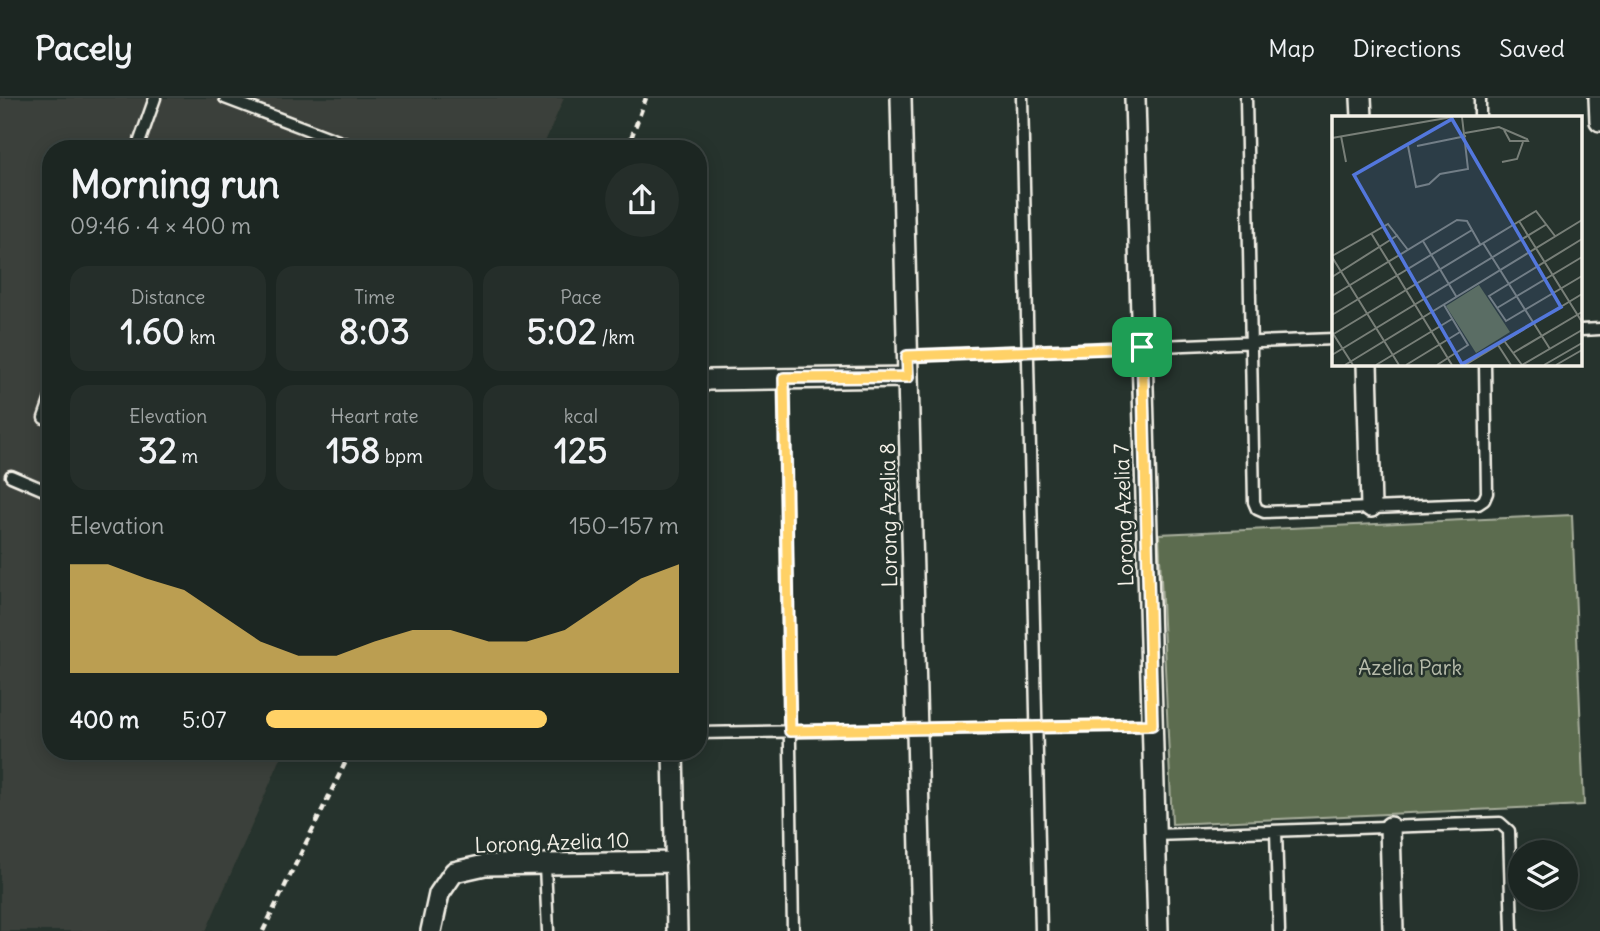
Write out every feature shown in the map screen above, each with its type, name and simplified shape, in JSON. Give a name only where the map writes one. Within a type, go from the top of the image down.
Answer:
[{"type":"street","name":"Lorong Azelia 8","points":[[901,98],[922,931]]},
{"type":"street","name":"Lorong Azelia 7","points":[[1135,98],[1158,931]]},
{"type":"street","points":[[1361,98],[1362,116]]},
{"type":"street","points":[[1600,98],[1600,121]]},
{"type":"street","points":[[1367,366],[1371,507]]},
{"type":"street","points":[[707,380],[908,377]]},
{"type":"street","points":[[673,760],[677,931]]},
{"type":"street","points":[[1390,827],[1393,931]]},
{"type":"street","name":"Lorong Azelia 10","points":[[431,931],[439,894],[454,872],[485,865],[676,862]]},
{"type":"lane","points":[[140,140],[155,98]]},
{"type":"lane","points":[[225,98],[335,140]]},
{"type":"lane","points":[[1022,98],[1041,931]]},
{"type":"lane","points":[[1245,98],[1249,342],[1254,502],[1257,509],[1264,512],[1478,504],[1485,500],[1485,366]]},
{"type":"lane","points":[[1480,98],[1480,116]]},
{"type":"lane","points":[[1582,330],[1600,329]]},
{"type":"lane","points":[[907,356],[1332,339]]},
{"type":"lane","points":[[784,378],[793,931]]},
{"type":"lane","points":[[11,476],[42,488]]},
{"type":"lane","points":[[707,733],[1152,725]]},
{"type":"lane","points":[[1155,835],[1500,823],[1506,825],[1509,831],[1512,931]]},
{"type":"lane","points":[[1276,831],[1279,931]]},
{"type":"lane","points":[[545,866],[548,931]]},
{"type":"path","points":[[630,140],[646,98]]},
{"type":"path","points":[[263,931],[347,760]]},
{"type":"shaded area","points":[[0,98],[564,98],[546,140],[42,140],[42,760],[280,760],[206,931],[0,931]]},
{"type":"green space","name":"Azelia Park","points":[[1572,515],[1584,805],[1172,824],[1159,534]]},
{"type":"route","points":[[1142,347],[1152,725],[790,731],[784,378],[908,377],[907,356],[1142,347]]}]
